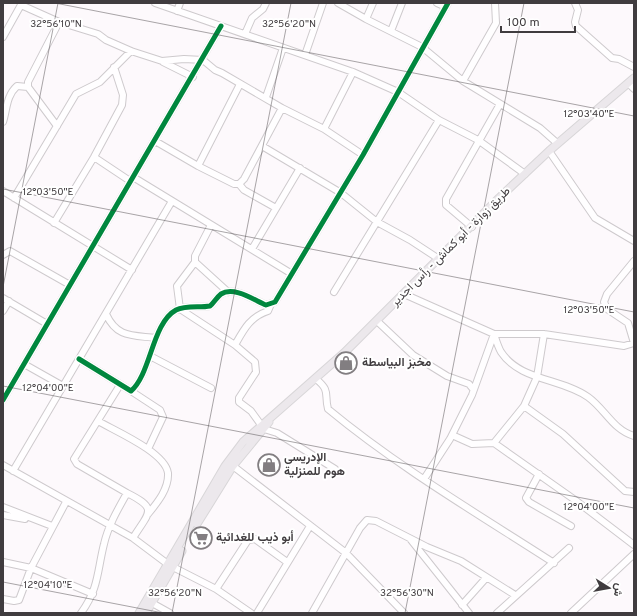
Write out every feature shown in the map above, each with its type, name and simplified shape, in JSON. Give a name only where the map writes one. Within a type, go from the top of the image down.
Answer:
[{"type":"main road","name":"طريق زوارة - أبو كماش - رأس اجدير","points":[[245,444],[377,321],[557,143],[631,81]]},
{"type":"main road","points":[[139,613],[171,566],[245,444]]},
{"type":"main road","points":[[146,613],[226,466],[245,444]]},
{"type":"street","points":[[155,3],[353,72],[398,92],[439,120],[478,140],[525,174]]},
{"type":"street","points":[[177,11],[180,3]]},
{"type":"street","points":[[245,34],[252,18],[266,3]]},
{"type":"street","points":[[305,55],[322,3]]},
{"type":"street","points":[[338,3],[346,9],[422,47],[462,81],[540,128],[557,143]]},
{"type":"street","points":[[366,19],[373,3]]},
{"type":"street","points":[[391,31],[402,3]]},
{"type":"street","points":[[131,391],[150,356],[156,338],[169,316],[180,309],[210,306],[222,294],[228,292],[240,293],[266,305],[275,302],[341,193],[447,5],[437,3]]},
{"type":"street","points":[[462,81],[496,23],[496,3]]},
{"type":"street","points":[[575,3],[578,10],[575,22],[576,26],[612,58],[619,59],[634,67]]},
{"type":"street","points":[[3,36],[22,4],[59,22],[98,34],[106,40],[131,51],[162,61],[193,77]]},
{"type":"street","points":[[57,126],[28,87],[28,79],[59,22]]},
{"type":"street","points":[[3,400],[193,77],[221,26]]},
{"type":"street","points":[[266,98],[283,48]]},
{"type":"street","points":[[14,198],[76,94],[100,82],[131,51]]},
{"type":"street","points":[[162,61],[202,60],[215,70],[222,72],[282,108],[324,129],[363,155]]},
{"type":"street","points":[[54,223],[94,157],[123,101],[114,67]]},
{"type":"street","points":[[324,129],[353,72]]},
{"type":"street","points":[[631,81],[634,89]]},
{"type":"street","points":[[198,166],[240,84]]},
{"type":"street","points":[[3,122],[5,100],[17,86],[28,87]]},
{"type":"street","points":[[472,227],[452,212],[446,203],[446,199],[478,140],[500,104]]},
{"type":"street","points":[[239,184],[244,179],[282,108]]},
{"type":"street","points":[[334,292],[439,120]]},
{"type":"street","points":[[155,141],[198,166],[234,184],[239,184],[244,190],[276,208]]},
{"type":"street","points":[[262,146],[341,193],[377,222],[410,240],[439,259]]},
{"type":"street","points":[[549,151],[595,218],[634,241]]},
{"type":"street","points":[[94,157],[172,201],[292,274]]},
{"type":"street","points":[[252,249],[300,168]]},
{"type":"street","points":[[3,191],[92,247],[132,270]]},
{"type":"street","points":[[13,471],[172,201]]},
{"type":"street","points":[[211,225],[195,256],[196,262],[228,292]]},
{"type":"street","points":[[3,255],[10,251],[70,285]]},
{"type":"street","points":[[404,294],[494,334],[544,334],[624,346],[634,343],[628,323],[607,309],[604,305],[607,294],[632,268],[634,261]]},
{"type":"street","points":[[196,262],[177,286],[180,309],[235,345],[255,362],[256,372],[240,395],[239,402],[251,411],[263,427],[335,469]]},
{"type":"street","points":[[3,298],[47,324]]},
{"type":"street","points":[[3,311],[9,302]]},
{"type":"street","points":[[235,345],[248,322],[260,314],[268,311],[271,304]]},
{"type":"street","points":[[106,314],[112,327],[120,332],[156,338]]},
{"type":"street","points":[[377,321],[413,355],[447,376],[469,384],[474,389]]},
{"type":"street","points":[[494,334],[501,352],[512,363],[537,377],[566,385],[588,397],[614,425],[625,434],[634,436]]},
{"type":"street","points":[[424,479],[452,435],[472,395],[494,334]]},
{"type":"street","points":[[494,443],[524,406],[537,377],[544,334]]},
{"type":"street","points":[[150,356],[211,388]]},
{"type":"street","points":[[79,359],[160,410],[163,417],[148,449]]},
{"type":"street","points":[[24,364],[63,386]]},
{"type":"street","points":[[316,379],[327,392],[328,409],[347,425],[424,479],[554,563]]},
{"type":"street","points":[[120,385],[75,456],[75,462],[147,504],[148,514]]},
{"type":"street","points":[[524,406],[563,434],[625,491],[634,492]]},
{"type":"street","points":[[98,421],[148,449],[165,465],[168,474],[162,497],[148,514],[133,538]]},
{"type":"street","points":[[452,435],[472,444],[494,443],[539,474],[634,545]]},
{"type":"street","points":[[3,465],[66,502],[133,538],[171,566],[216,589],[251,613]]},
{"type":"street","points":[[233,466],[346,553],[404,613]]},
{"type":"street","points":[[539,474],[526,498],[529,502],[571,526]]},
{"type":"street","points":[[81,613],[98,581],[104,544],[110,525],[127,493]]},
{"type":"street","points":[[3,599],[14,601],[19,600],[31,568],[66,502]]},
{"type":"street","points":[[3,506],[35,521]]},
{"type":"street","points":[[3,515],[52,526]]},
{"type":"street","points":[[312,613],[346,553],[367,520],[376,521],[427,547],[461,560],[486,578],[515,595]]},
{"type":"street","points":[[257,613],[310,526]]},
{"type":"street","points":[[408,537],[469,613]]},
{"type":"street","points":[[216,589],[248,540],[255,539],[287,562]]},
{"type":"street","points":[[496,613],[570,548]]},
{"type":"street","points":[[572,613],[634,554]]},
{"type":"street","points":[[3,562],[31,568],[92,594]]},
{"type":"street","points":[[462,605],[486,578]]},
{"type":"street","points":[[152,603],[170,613]]},
{"type":"cycle path","points":[[79,359],[131,391],[138,383],[143,373],[156,337],[162,326],[168,317],[176,310],[180,308],[210,306],[221,294],[226,292],[238,293],[266,305],[275,302],[363,155],[448,3]]},
{"type":"cycle path","points":[[3,400],[221,26]]},
{"type":"place","name":"مخبز البياسطة","points":[[346,363]]},
{"type":"place","name":"الإدريسي هوم للمنزلية","points":[[269,465]]},
{"type":"place","name":"أبو ذيب للغدائية","points":[[201,538]]}]
